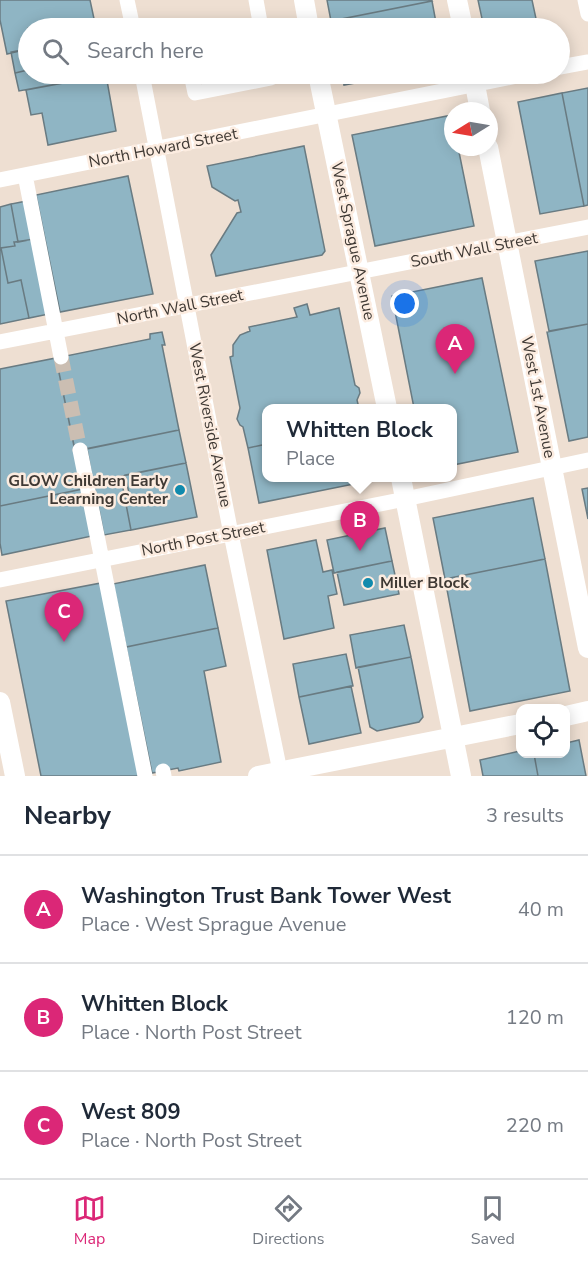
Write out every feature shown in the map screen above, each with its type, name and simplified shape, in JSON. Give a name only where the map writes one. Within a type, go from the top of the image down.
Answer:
[{"type":"main road","points":[[304,0],[307,18]]},
{"type":"main road","points":[[457,0],[461,18]]},
{"type":"main road","name":"West Sprague Avenue","points":[[320,84],[386,404]]},
{"type":"main road","points":[[475,84],[478,102]]},
{"type":"main road","name":"West 1st Avenue","points":[[490,156],[552,467],[584,604],[588,648]]},
{"type":"main road","points":[[402,482],[461,776]]},
{"type":"main road","points":[[0,702],[15,776]]},
{"type":"main road","points":[[570,715],[588,711]]},
{"type":"main road","points":[[258,776],[280,774],[516,725]]},
{"type":"street","points":[[127,0],[131,18]]},
{"type":"street","points":[[255,0],[259,18]]},
{"type":"street","points":[[585,0],[588,14]]},
{"type":"street","points":[[570,65],[588,62]]},
{"type":"street","name":"West Riverside Avenue","points":[[144,84],[280,774]]},
{"type":"street","points":[[193,84],[195,93],[241,84]]},
{"type":"street","name":"North Howard Street","points":[[0,180],[327,115],[454,84]]},
{"type":"street","points":[[25,175],[61,357]]},
{"type":"street","name":"South Wall Street","points":[[359,272],[588,227]]},
{"type":"street","name":"North Wall Street","points":[[0,342],[359,272]]},
{"type":"street","points":[[80,450],[146,776]]},
{"type":"street","name":"North Post Street","points":[[0,579],[405,499],[588,460]]},
{"type":"building","points":[[0,0],[90,0],[94,18],[18,18],[18,51],[7,54],[0,20]]},
{"type":"building","points":[[327,0],[432,1],[346,18],[330,18]]},
{"type":"building","points":[[478,0],[532,0],[536,18],[482,18]]},
{"type":"building","points":[[432,1],[435,18],[346,18]]},
{"type":"building","points":[[18,51],[18,72],[15,73],[11,52]]},
{"type":"building","points":[[18,72],[18,84],[57,84],[19,91],[15,73]]},
{"type":"building","points":[[58,84],[108,84],[116,131],[48,145],[42,113],[31,115],[26,90]]},
{"type":"building","points":[[588,88],[588,205],[584,206],[562,93]]},
{"type":"building","points":[[562,93],[584,206],[540,214],[518,102]]},
{"type":"building","points":[[444,117],[444,156],[460,156],[474,226],[375,246],[352,135]]},
{"type":"building","points":[[304,146],[325,251],[322,255],[216,276],[211,255],[237,213],[241,212],[238,200],[235,201],[212,187],[207,166]]},
{"type":"building","points":[[128,176],[153,294],[60,312],[36,195]]},
{"type":"building","points":[[27,201],[34,239],[18,242],[11,204]]},
{"type":"building","points":[[11,204],[18,242],[14,242],[15,246],[1,248],[8,283],[21,280],[29,318],[0,324],[0,207]]},
{"type":"building","points":[[34,239],[49,314],[29,318],[21,280],[8,283],[1,248],[15,246],[14,242]]},
{"type":"building","points":[[588,251],[588,324],[549,331],[535,261]]},
{"type":"building","points":[[482,278],[518,452],[457,464],[457,404],[413,404],[392,296]]},
{"type":"building","points":[[307,304],[310,315],[339,308],[355,385],[359,388],[360,393],[358,404],[262,404],[262,445],[248,448],[243,427],[237,419],[240,408],[230,357],[233,356],[233,345],[240,335],[250,331],[249,327],[297,317],[294,308]]},
{"type":"building","points":[[588,324],[588,437],[569,441],[547,332]]},
{"type":"building","points":[[162,332],[165,345],[162,345],[179,430],[75,451],[56,358],[150,339],[150,334]]},
{"type":"building","points":[[56,358],[83,489],[0,506],[0,369]]},
{"type":"building","points":[[179,430],[186,463],[93,482],[87,449]]},
{"type":"building","points":[[262,445],[262,482],[364,482],[259,503],[248,448]]},
{"type":"building","points":[[186,463],[197,517],[131,530],[124,494],[129,493],[125,475]]},
{"type":"building","points":[[121,478],[131,530],[104,535],[94,484]]},
{"type":"building","points":[[588,488],[588,519],[582,489]]},
{"type":"building","points":[[83,489],[92,536],[2,555],[0,506]]},
{"type":"building","points":[[533,498],[545,559],[445,579],[433,518]]},
{"type":"building","points":[[385,528],[392,561],[334,573],[327,540]]},
{"type":"building","points":[[316,540],[323,572],[332,570],[337,594],[328,596],[334,628],[284,639],[267,550]]},
{"type":"building","points":[[545,559],[570,691],[470,711],[445,579]]},
{"type":"building","name":"Miller Block","points":[[392,561],[399,594],[344,605],[337,572]]},
{"type":"building","points":[[205,565],[218,628],[126,647],[113,584]]},
{"type":"building","points":[[101,583],[139,776],[41,776],[6,601]]},
{"type":"building","points":[[404,625],[411,657],[356,668],[350,635]]},
{"type":"building","points":[[218,628],[226,666],[204,671],[221,762],[179,771],[178,768],[152,773],[126,647]]},
{"type":"building","points":[[346,654],[353,686],[299,697],[293,664]]},
{"type":"building","points":[[411,657],[423,717],[419,722],[377,731],[370,727],[358,667]]},
{"type":"building","points":[[351,686],[361,733],[309,744],[299,697]]},
{"type":"building","points":[[579,740],[586,776],[538,776],[535,758],[570,758],[570,742]]},
{"type":"building","points":[[516,752],[516,758],[535,758],[538,776],[483,776],[480,760]]},
{"type":"tunnel","points":[[61,357],[80,450]]},
{"type":"place","name":"Washington Trust Bank Tower West","points":[[455,374]]},
{"type":"place","name":"GLOW Children Early Learning Center","points":[[180,490]]},
{"type":"place","name":"Whitten Block","points":[[360,551]]},
{"type":"place","name":"Miller Block","points":[[368,583]]},
{"type":"place","name":"West 809","points":[[64,642]]}]
